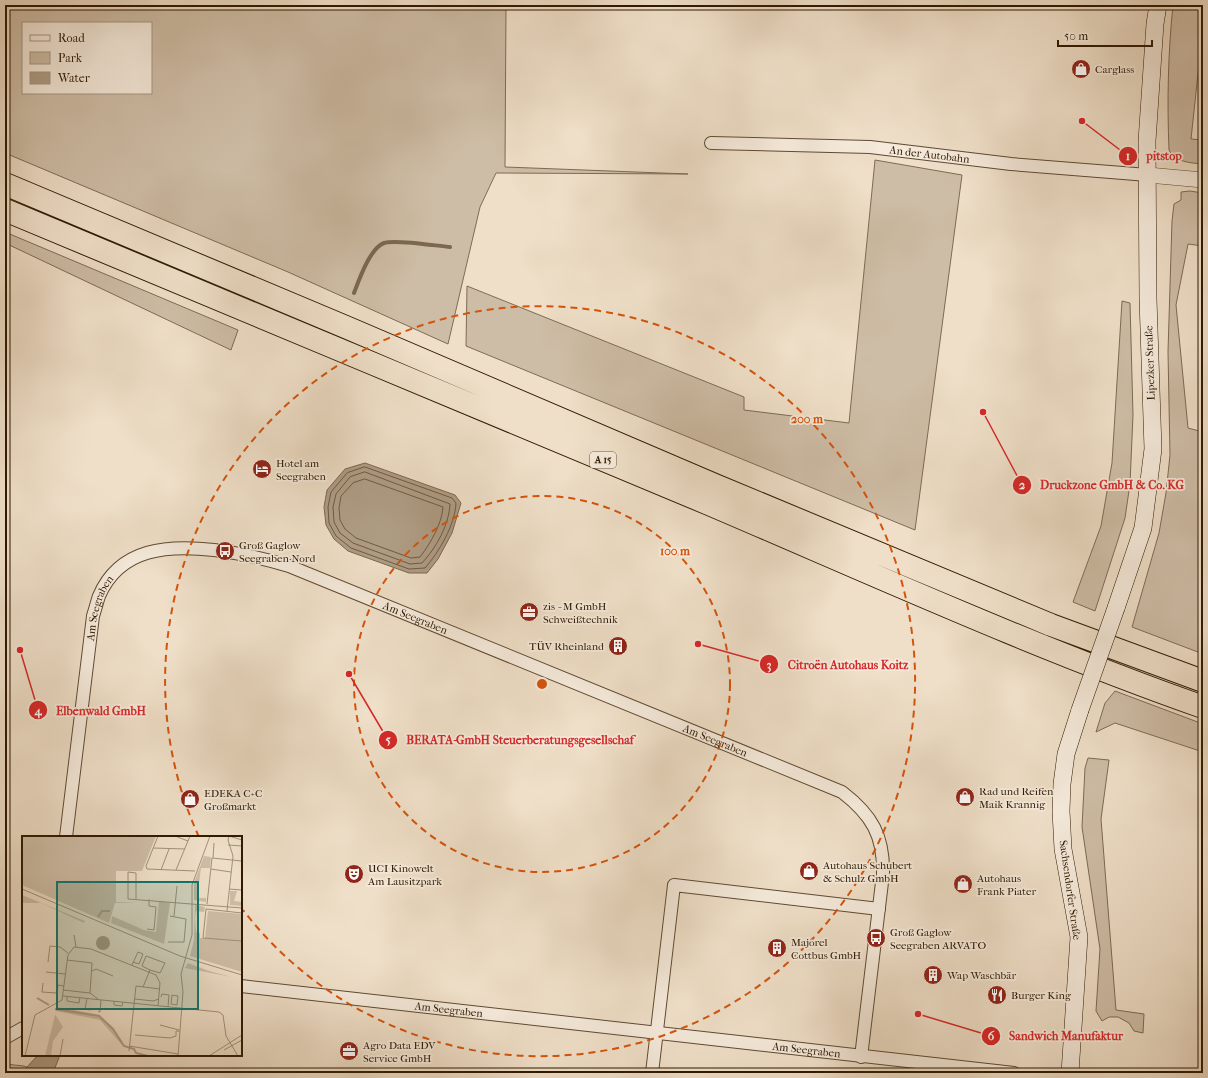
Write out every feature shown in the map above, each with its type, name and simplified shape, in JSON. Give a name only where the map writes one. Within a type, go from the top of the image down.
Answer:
[{"type":"highway","name":"A 15","points":[[5,184],[334,322],[708,482],[1051,625],[1203,681]]},
{"type":"highway","name":"A 15","points":[[5,210],[714,506],[1042,646],[1148,688],[1203,707]]},
{"type":"main road","name":"Lipezker Straße","points":[[1080,710],[1144,528],[1153,448],[1148,299],[1148,133],[1155,24],[1158,5]]},
{"type":"main road","name":"Sachsendorfer Straße","points":[[1070,1073],[1079,937],[1063,850],[1061,811],[1062,784],[1066,754],[1080,710]]},
{"type":"street","name":"An der Autobahn","points":[[711,144],[870,147],[1011,164],[1148,175]]},
{"type":"street","points":[[1148,175],[1203,180]]},
{"type":"street","name":"Am Seegraben","points":[[66,836],[93,616],[100,595],[112,575],[122,566],[136,558],[160,549],[184,547],[252,556],[289,566],[842,792],[853,800],[868,817],[877,832],[883,852],[883,874],[861,1057]]},
{"type":"street","points":[[652,1073],[674,884],[879,909]]},
{"type":"street","name":"Am Seegraben","points":[[242,986],[861,1057],[1014,1073]]},
{"type":"street","points":[[5,1038],[22,1029]]},
{"type":"green space","points":[[5,5],[506,5],[505,167],[688,174],[496,173],[480,207],[448,344],[288,272],[5,153]]},
{"type":"green space","points":[[1173,5],[1203,5],[1203,27],[1191,139],[1203,140],[1203,164],[1179,159],[1171,154],[1169,150],[1168,77]]},
{"type":"green space","points":[[875,160],[962,175],[915,530],[466,346],[467,286],[744,397],[744,410],[849,423]]},
{"type":"green space","points":[[1190,191],[1203,193],[1203,246],[1188,244],[1176,305],[1188,428],[1203,432],[1203,654],[1132,627],[1159,533],[1166,493],[1170,455],[1168,352],[1172,221],[1174,204],[1181,200],[1181,192]]},
{"type":"green space","points":[[5,232],[238,330],[231,350],[5,243]]},
{"type":"green space","points":[[1122,301],[1130,303],[1133,415],[1130,484],[1125,518],[1095,611],[1073,602],[1101,526],[1112,463]]},
{"type":"green space","points":[[1115,691],[1203,724],[1203,752],[1115,723],[1096,732],[1105,703]]},
{"type":"green space","points":[[1088,758],[1109,760],[1101,819],[1116,1010],[1144,1014],[1143,1033],[1134,1031],[1129,1023],[1118,1017],[1109,1017],[1102,1021],[1096,1011],[1100,949],[1082,827],[1085,768]]},
{"type":"green space","points":[[5,1064],[24,1066],[42,1073],[5,1073]]},
{"type":"water","points":[[365,463],[455,495],[461,503],[452,533],[438,559],[427,573],[409,573],[348,551],[334,539],[326,525],[324,507],[327,490],[345,469]]},
{"type":"water","points":[[37,1056],[60,1056],[53,1073],[29,1073],[27,1067]]},
{"type":"waterway","points":[[354,293],[362,273],[374,251],[384,243],[406,242],[450,247]]},
{"type":"place","name":"Carglass","points":[[1081,69]]},
{"type":"place","name":"pitstop","points":[[1082,121]]},
{"type":"place","name":"Druckzone GmbH & Co. KG","points":[[983,412]]},
{"type":"place","name":"Hotel am Seegraben","points":[[262,469]]},
{"type":"place","name":"Groß Gaglow Seegraben Nord","points":[[225,551]]},
{"type":"place","name":"zis - M GmbH Schweißtechnik","points":[[529,612]]},
{"type":"place","name":"Citroën Autohaus Koitz","points":[[698,644]]},
{"type":"place","name":"TÜV Rheinland","points":[[618,646]]},
{"type":"place","name":"Elbenwald GmbH","points":[[20,650]]},
{"type":"place","name":"BERATA-GmbH Steuerberatungsgesellschaf","points":[[349,674]]},
{"type":"place","name":"Rad und Reifen Maik Krannig","points":[[965,797]]},
{"type":"place","name":"EDEKA C+C Großmarkt","points":[[190,799]]},
{"type":"place","name":"Autohaus Schubert & Schulz GmbH","points":[[809,871]]},
{"type":"place","name":"UCI Kinowelt Am Lausitzpark","points":[[354,874]]},
{"type":"place","name":"Autohaus Frank Piater","points":[[963,884]]},
{"type":"place","name":"Groß Gaglow Seegraben ARVATO","points":[[876,938]]},
{"type":"place","name":"Majorel Cottbus GmbH","points":[[777,948]]},
{"type":"place","name":"Wap Waschbär","points":[[933,975]]},
{"type":"place","name":"Burger King","points":[[997,995]]},
{"type":"place","name":"Sandwich Manufaktur","points":[[918,1014]]},
{"type":"place","name":"Agro Data EDV Service GmbH","points":[[349,1051]]}]
